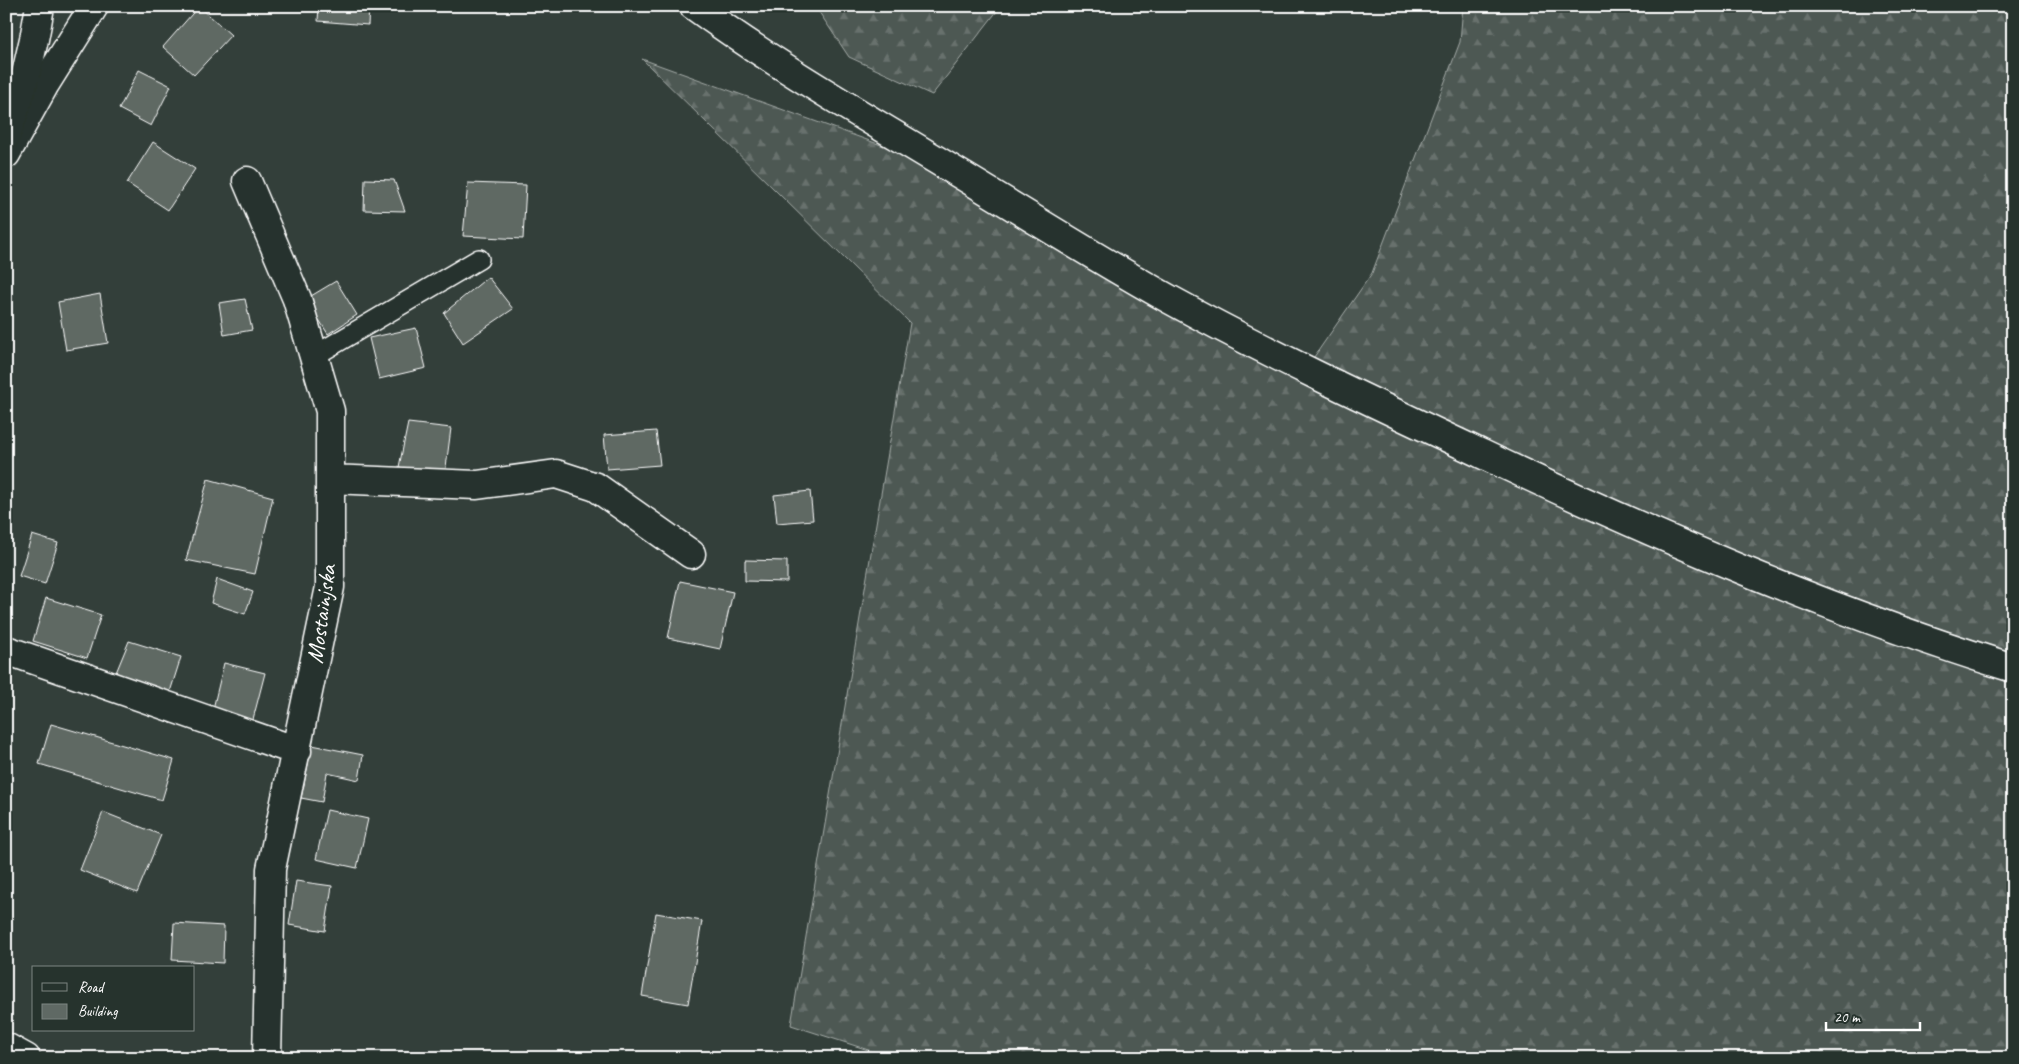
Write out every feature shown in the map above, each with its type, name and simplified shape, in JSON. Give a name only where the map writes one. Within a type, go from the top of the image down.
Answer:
[{"type":"main road","points":[[6,136],[34,45],[40,6]]},
{"type":"main road","points":[[6,154],[45,84],[94,6]]},
{"type":"main road","points":[[694,6],[832,96],[1089,253],[1255,345],[1544,484],[1657,535],[1830,605],[2013,668]]},
{"type":"main road","name":"Mostainjska","points":[[247,181],[297,298],[330,411],[330,587],[271,869],[267,1058]]},
{"type":"main road","points":[[330,479],[477,485],[556,474],[596,487],[691,554]]},
{"type":"main road","points":[[6,650],[297,750]]},
{"type":"main road","points":[[6,1047],[26,1058]]},
{"type":"lane","points":[[314,356],[479,259]]},
{"type":"green space","points":[[815,6],[1001,6],[932,95],[849,57]]},
{"type":"green space","points":[[1463,6],[2013,6],[2013,1058],[893,1058],[791,1025],[910,323],[642,59],[956,172],[1305,370],[1372,273],[1460,42]]},
{"type":"building","points":[[199,6],[231,35],[194,75],[163,47]]},
{"type":"building","points":[[319,6],[369,6],[368,25],[318,21]]},
{"type":"building","points":[[139,70],[171,86],[151,126],[119,109]]},
{"type":"building","points":[[153,142],[195,169],[168,210],[127,183]]},
{"type":"building","points":[[365,179],[394,180],[405,211],[364,210]]},
{"type":"building","points":[[468,183],[526,185],[523,239],[463,236]]},
{"type":"building","points":[[488,277],[513,309],[463,343],[444,313]]},
{"type":"building","points":[[336,281],[357,315],[328,334],[306,299]]},
{"type":"building","points":[[100,294],[108,343],[66,350],[58,302]]},
{"type":"building","points":[[245,299],[252,330],[224,335],[219,303]]},
{"type":"building","points":[[416,328],[426,368],[379,379],[369,338]]},
{"type":"building","points":[[408,423],[451,428],[445,475],[399,467]]},
{"type":"building","points":[[656,431],[660,465],[607,469],[604,435]]},
{"type":"building","points":[[208,479],[273,497],[255,574],[186,560]]},
{"type":"building","points":[[810,491],[813,520],[777,523],[774,495]]},
{"type":"building","points":[[32,535],[58,543],[45,584],[19,576]]},
{"type":"building","points":[[745,560],[787,561],[787,582],[745,581]]},
{"type":"building","points":[[217,579],[253,592],[245,614],[211,603]]},
{"type":"building","points":[[680,581],[733,592],[720,649],[668,638]]},
{"type":"building","points":[[6,586],[11,587],[6,605]]},
{"type":"building","points":[[46,598],[101,615],[87,658],[33,641]]},
{"type":"building","points":[[129,641],[181,657],[170,692],[115,675]]},
{"type":"building","points":[[224,663],[265,673],[252,723],[212,713]]},
{"type":"building","points":[[51,724],[174,760],[162,800],[39,764]]},
{"type":"building","points":[[312,745],[363,755],[359,780],[327,773],[322,802],[301,798]]},
{"type":"building","points":[[327,810],[368,819],[357,868],[316,859]]},
{"type":"building","points":[[103,812],[161,835],[137,893],[80,870]]},
{"type":"building","points":[[296,881],[332,886],[325,931],[289,925]]},
{"type":"building","points":[[656,913],[702,921],[688,1004],[642,996]]},
{"type":"building","points":[[174,923],[224,926],[223,963],[172,960]]}]
